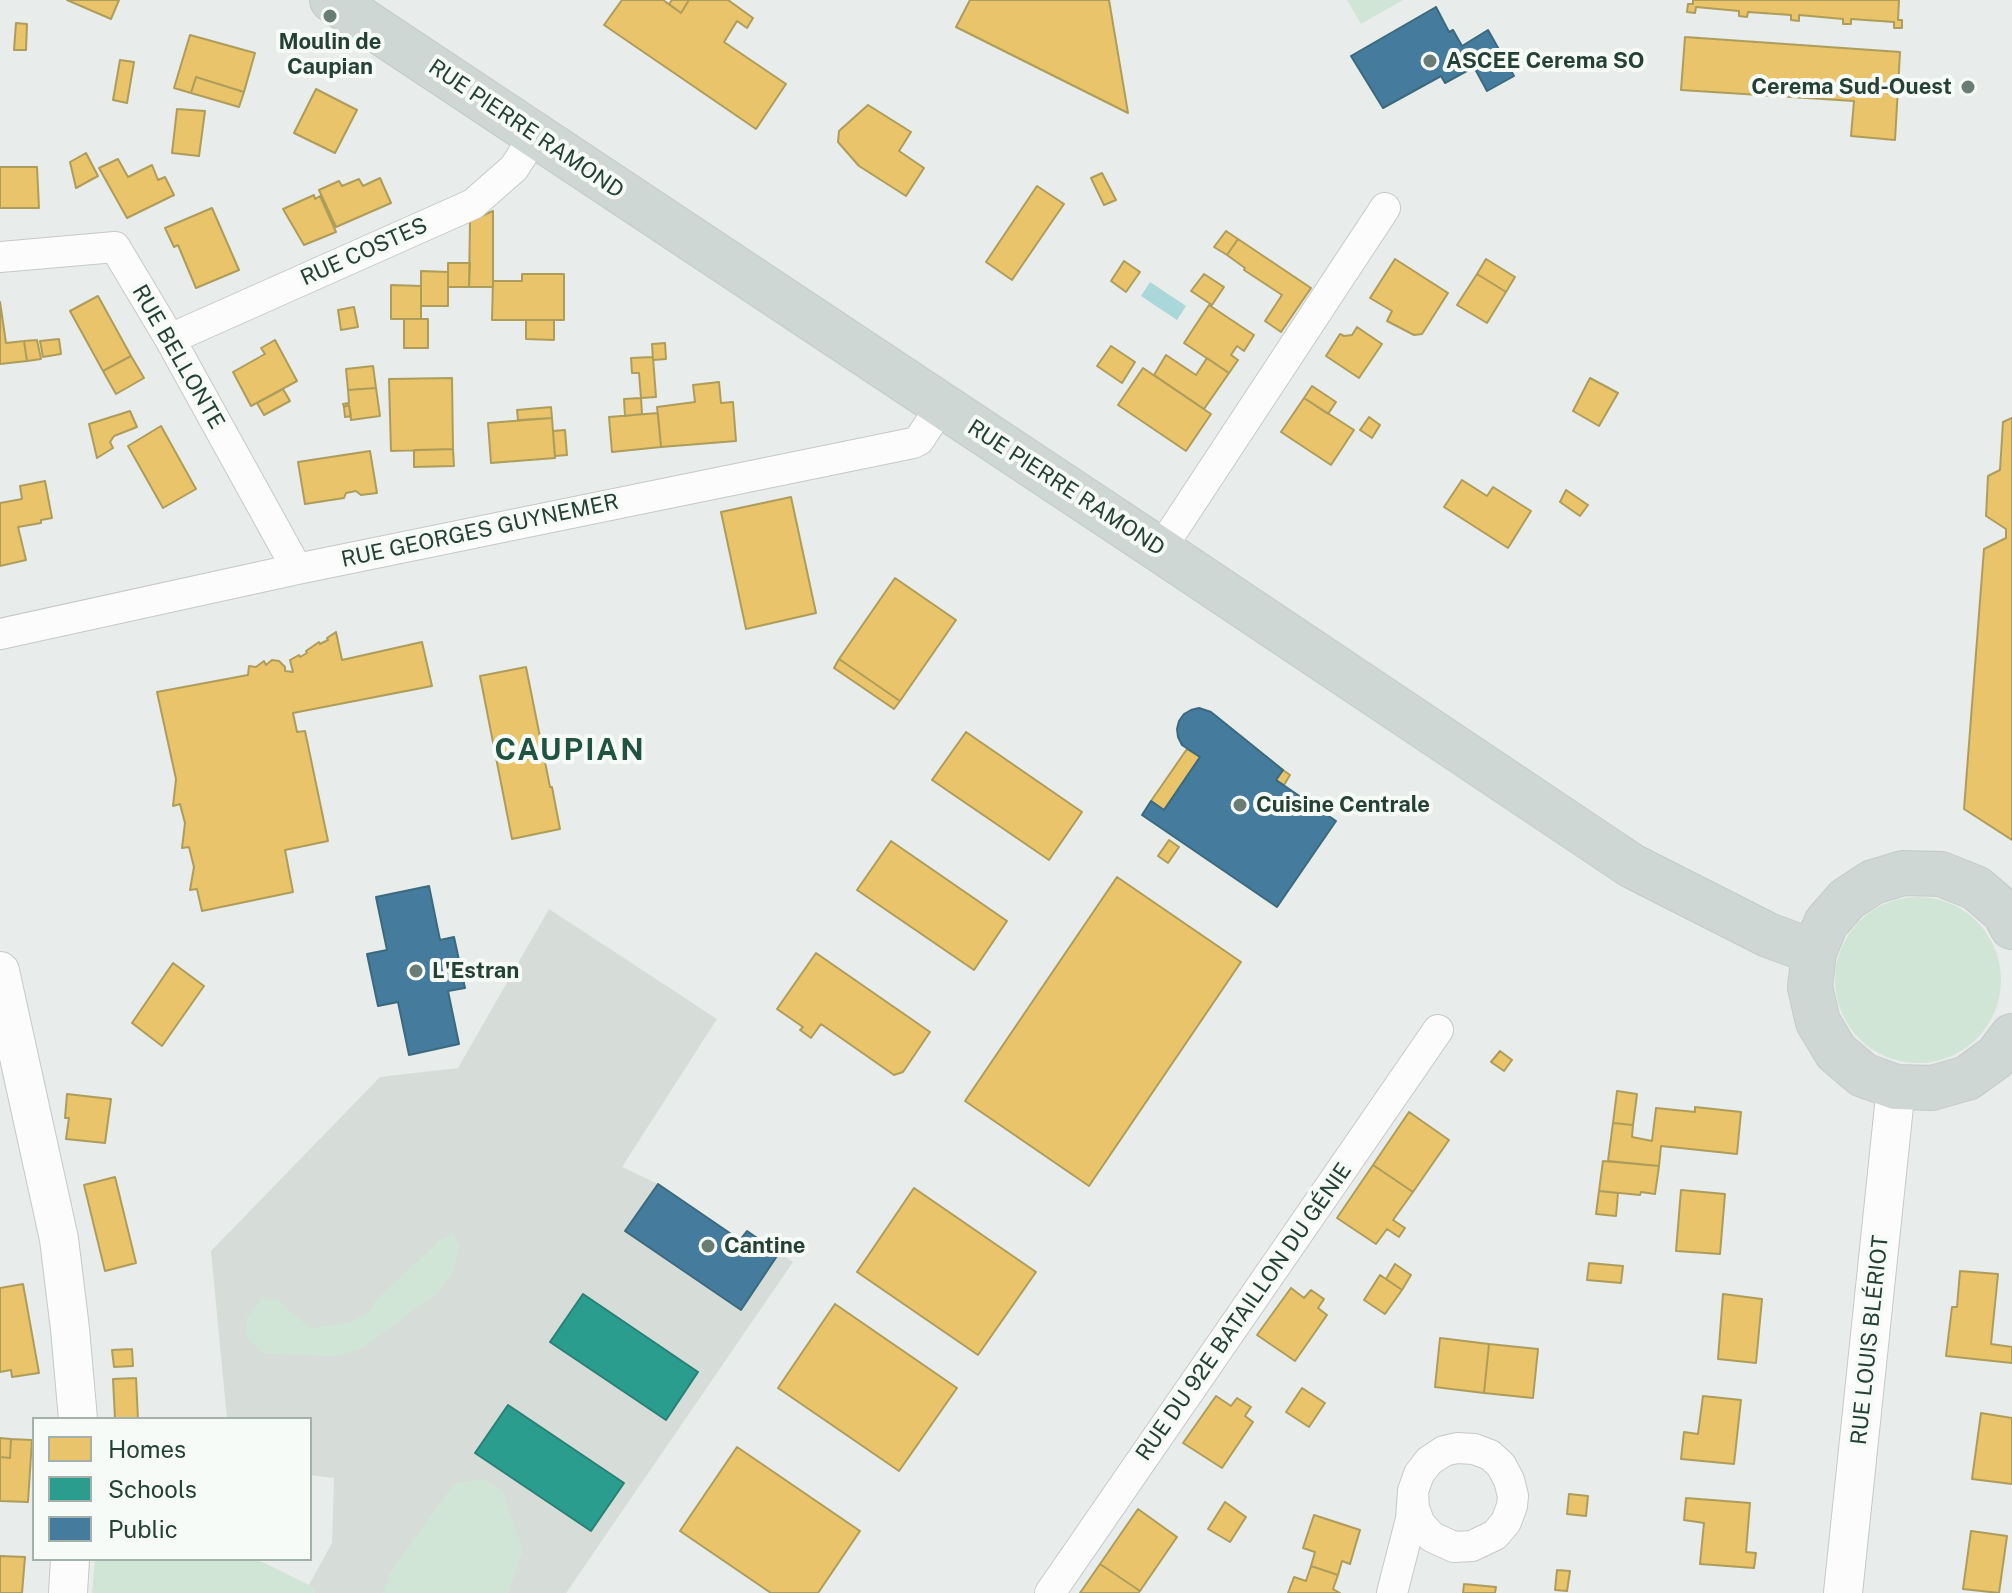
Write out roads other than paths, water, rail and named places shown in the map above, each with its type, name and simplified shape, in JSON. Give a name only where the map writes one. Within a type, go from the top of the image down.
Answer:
[{"type":"main road","name":"RUE PIERRE RAMOND","points":[[332,0],[1632,866],[1768,935],[1814,952]]},
{"type":"main road","points":[[2007,1056],[1955,1082],[1932,1088],[1896,1087],[1863,1075],[1836,1052],[1818,1022],[1810,987],[1814,952],[1826,923],[1847,899],[1873,882],[1903,873],[1941,874],[1976,888],[2004,912],[2012,927]]},
{"type":"street","name":"RUE COSTES","points":[[170,339],[473,204],[514,168],[535,135]]},
{"type":"street","points":[[1160,550],[1385,208]]},
{"type":"street","name":"RUE BELLONTE","points":[[0,257],[115,247],[170,339],[297,569]]},
{"type":"street","name":"RUE GEORGES GUYNEMER","points":[[0,634],[297,569],[913,443],[919,440],[942,405]]},
{"type":"street","points":[[0,971],[59,1239],[78,1417]]},
{"type":"street","name":"RUE DU 92E BATAILLON DU GÉNIE","points":[[1050,1593],[1438,1030]]},
{"type":"street","name":"RUE LOUIS BLÉRIOT","points":[[1843,1593],[1896,1087]]},
{"type":"street","points":[[1392,1593],[1411,1519],[1413,1491]]},
{"type":"street","points":[[68,1593],[70,1561]]},
{"type":"water","points":[[1150,282],[1186,306],[1177,320],[1141,296]]},
{"type":"place","name":"Moulin de Caupian","points":[[330,16]]},
{"type":"place","name":"ASCEE Cerema SO","points":[[1430,61]]},
{"type":"place","name":"Cerema Sud-Ouest","points":[[1968,87]]},
{"type":"place","name":"Cuisine Centrale","points":[[1240,805]]},
{"type":"place","name":"L'Estran","points":[[416,971]]},
{"type":"place","name":"Cantine","points":[[708,1246]]},
{"type":"district","name":"CAUPIAN","points":[[570,751]]}]
